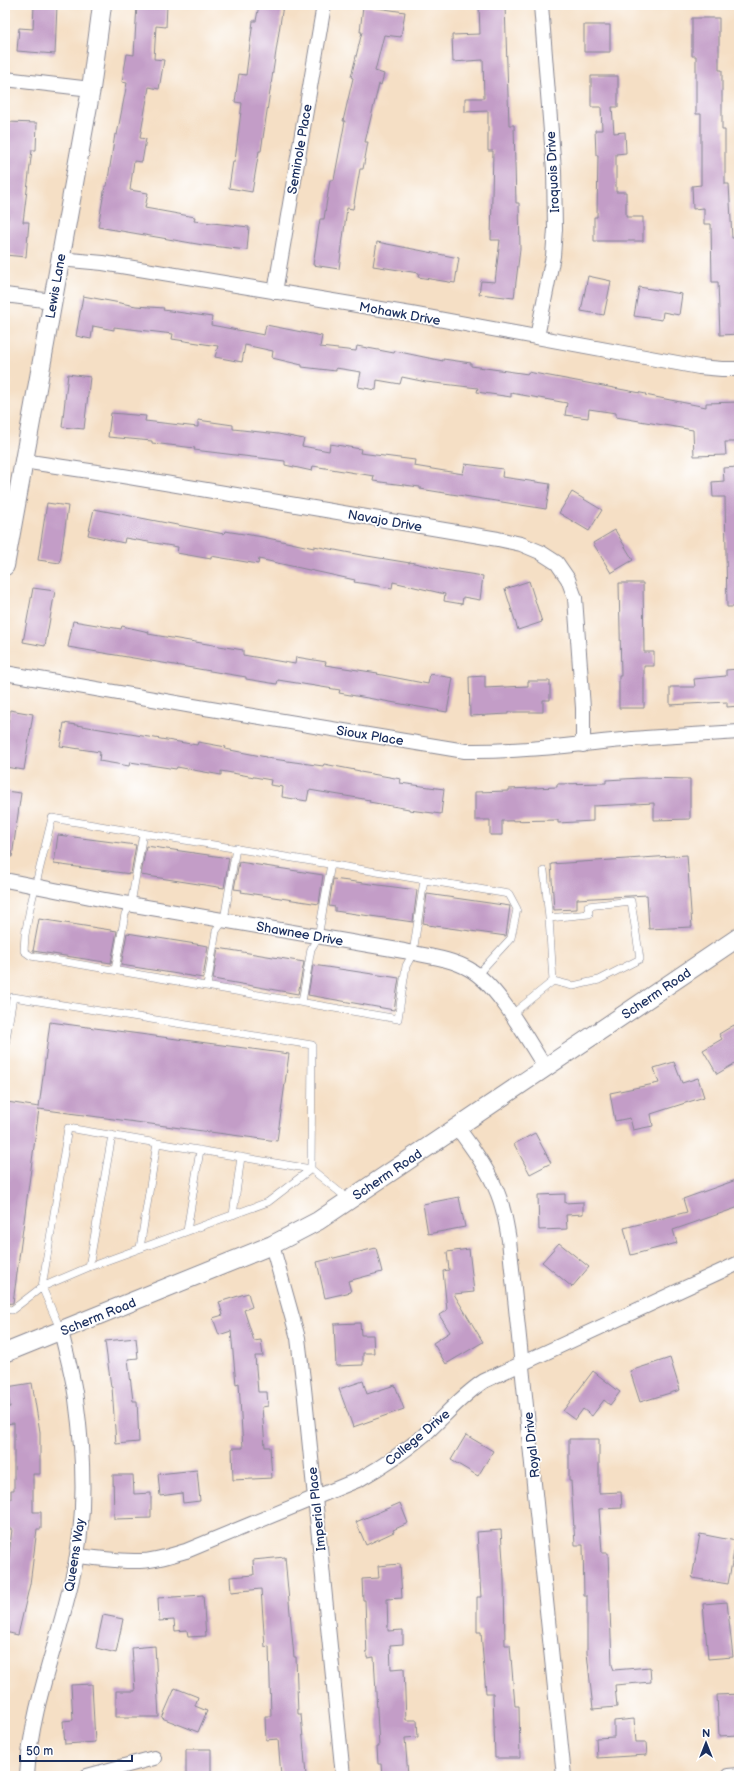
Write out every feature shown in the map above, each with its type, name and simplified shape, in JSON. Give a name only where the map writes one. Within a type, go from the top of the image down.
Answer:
[{"type":"street","name":"Lewis Lane","points":[[5,566],[91,89],[102,5]]},
{"type":"street","name":"Seminole Place","points":[[275,292],[324,5]]},
{"type":"street","name":"Iroquois Drive","points":[[537,337],[553,256],[555,230],[554,170],[541,5]]},
{"type":"street","points":[[5,79],[91,89]]},
{"type":"street","name":"Mohawk Drive","points":[[60,259],[103,263],[411,314],[699,367],[739,369]]},
{"type":"street","points":[[5,295],[52,301]]},
{"type":"street","name":"Navajo Drive","points":[[24,461],[123,476],[490,538],[521,544],[540,552],[556,563],[568,579],[575,598],[583,708],[583,746]]},
{"type":"street","name":"Sioux Place","points":[[5,673],[192,706],[465,751],[498,752],[583,746],[644,738],[739,732]]},
{"type":"street","name":"Shawnee Drive","points":[[5,880],[131,904],[413,953],[450,961],[477,974],[496,993],[545,1068]]},
{"type":"street","name":"Scherm Road","points":[[5,1353],[272,1245],[318,1220],[739,937]]},
{"type":"street","name":"Royal Drive","points":[[457,1127],[486,1168],[504,1212],[509,1240],[564,1776]]},
{"type":"street","name":"Imperial Place","points":[[272,1245],[298,1338],[343,1776]]},
{"type":"street","name":"College Drive","points":[[77,1556],[122,1561],[141,1561],[163,1558],[360,1479],[383,1466],[423,1435],[471,1390],[484,1381],[739,1263]]},
{"type":"street","name":"Queens Way","points":[[27,1776],[28,1754],[33,1722],[62,1621],[77,1556],[82,1520],[82,1454],[76,1398],[61,1331]]},
{"type":"street","points":[[87,1776],[154,1758]]},
{"type":"street","points":[[728,1776],[739,1775]]},
{"type":"lane","points":[[424,880],[413,953],[406,966],[398,1019],[31,956],[24,951],[25,935],[52,818],[509,894],[516,909],[511,938],[477,974]]},
{"type":"lane","points":[[115,970],[125,914],[131,904],[143,833]]},
{"type":"lane","points":[[207,986],[216,931],[224,920],[236,848]]},
{"type":"lane","points":[[302,1002],[311,949],[318,937],[331,864]]},
{"type":"lane","points":[[544,871],[553,981]]},
{"type":"lane","points":[[549,918],[589,914],[588,906],[631,902],[640,959],[600,980],[572,986],[553,981]]},
{"type":"lane","points":[[511,1015],[553,981]]},
{"type":"lane","points":[[5,1045],[13,997],[312,1045],[311,1169]]},
{"type":"lane","points":[[61,1331],[42,1287],[68,1128],[311,1169],[349,1200]]},
{"type":"lane","points":[[89,1267],[112,1135]]},
{"type":"lane","points":[[140,1248],[157,1143]]},
{"type":"lane","points":[[187,1231],[200,1150]]},
{"type":"lane","points":[[233,1215],[241,1158]]},
{"type":"lane","points":[[5,1309],[12,1310],[42,1287],[89,1267],[268,1202],[311,1169]]},
{"type":"building","points":[[34,5],[57,5],[55,54],[17,51],[19,28],[33,29]]},
{"type":"building","points":[[137,5],[167,5],[166,27],[156,26],[154,59],[164,60],[159,89],[149,87],[140,138],[146,139],[142,162],[134,161],[130,190],[148,193],[145,208],[195,217],[194,221],[249,227],[247,250],[203,245],[98,227],[105,186],[107,186],[115,134],[117,135],[127,83],[122,82],[127,54],[134,55]]},
{"type":"building","points":[[259,5],[283,5],[261,151],[259,151],[252,192],[229,188],[233,161],[235,161],[242,103],[235,102],[239,74],[246,75],[253,21],[256,21]]},
{"type":"building","points":[[479,5],[505,5],[509,125],[514,125],[516,203],[519,203],[520,249],[514,298],[479,294],[481,281],[495,282],[500,240],[491,240],[493,151],[488,151],[488,111],[465,112],[465,98],[484,98],[483,60],[453,62],[452,35],[480,34]]},
{"type":"building","points":[[363,6],[405,12],[401,37],[384,35],[375,71],[384,74],[381,85],[379,84],[365,142],[368,142],[363,169],[360,169],[353,209],[347,208],[339,269],[313,265],[320,219],[324,219],[330,180],[334,180],[345,121],[343,121],[353,78],[351,77],[362,32],[360,32]]},
{"type":"building","points":[[692,18],[719,18],[719,70],[722,70],[722,130],[725,130],[725,184],[729,184],[732,238],[737,238],[739,334],[720,335],[718,282],[712,282],[711,224],[704,224],[704,208],[693,209],[692,186],[701,185],[701,114],[696,114],[696,56],[692,56]]},
{"type":"building","points":[[584,25],[610,25],[610,52],[584,52]]},
{"type":"building","points":[[591,76],[618,76],[618,107],[612,107],[614,133],[625,132],[626,153],[616,154],[616,192],[626,192],[626,217],[643,217],[643,241],[594,241],[594,217],[597,217],[598,155],[596,155],[595,130],[602,130],[601,107],[591,107]]},
{"type":"building","points":[[7,122],[37,123],[36,150],[32,150],[23,222],[29,222],[26,257],[5,255],[5,230],[7,230],[9,199],[5,199],[8,150],[6,149]]},
{"type":"building","points":[[377,242],[459,258],[455,283],[418,277],[419,273],[373,266]]},
{"type":"building","points":[[588,276],[611,281],[604,315],[581,311]]},
{"type":"building","points":[[639,287],[682,294],[679,315],[663,312],[662,320],[634,316]]},
{"type":"building","points":[[83,296],[136,306],[164,308],[163,310],[212,317],[211,325],[264,335],[266,325],[322,336],[320,347],[356,351],[357,346],[394,353],[395,351],[443,361],[443,359],[471,363],[471,366],[528,374],[528,372],[706,407],[706,403],[739,402],[739,442],[725,442],[726,455],[694,456],[693,430],[616,417],[616,413],[589,409],[588,418],[565,415],[567,403],[511,393],[511,397],[477,392],[478,388],[426,382],[402,377],[400,384],[377,380],[376,390],[358,387],[361,372],[336,368],[336,371],[302,367],[302,365],[272,358],[273,351],[245,345],[242,362],[215,357],[218,346],[172,339],[173,334],[114,327],[114,330],[93,326],[91,339],[76,336]]},
{"type":"building","points":[[68,374],[90,377],[84,429],[62,427]]},
{"type":"building","points":[[111,413],[146,416],[145,421],[198,427],[198,420],[233,425],[233,429],[278,434],[304,439],[302,446],[329,451],[330,444],[361,449],[360,453],[415,460],[414,466],[463,474],[465,464],[503,469],[502,477],[550,484],[546,509],[420,489],[420,487],[373,481],[374,476],[313,466],[312,471],[285,465],[285,461],[194,450],[195,448],[152,443],[152,441],[108,437]]},
{"type":"building","points":[[739,467],[739,607],[727,607],[725,497],[713,497],[712,482],[724,481],[723,468]]},
{"type":"building","points":[[572,492],[602,510],[589,531],[559,513]]},
{"type":"building","points":[[47,503],[68,506],[60,563],[38,560]]},
{"type":"building","points":[[94,509],[224,534],[225,531],[263,537],[314,548],[314,546],[483,576],[480,600],[463,597],[462,604],[444,601],[445,594],[393,582],[392,588],[354,582],[355,580],[259,559],[258,564],[211,556],[211,559],[177,553],[178,547],[125,538],[124,543],[88,535]]},
{"type":"building","points":[[615,530],[633,560],[611,573],[593,543]]},
{"type":"building","points":[[529,581],[542,622],[518,630],[505,589]]},
{"type":"building","points":[[619,583],[643,583],[644,652],[654,652],[654,666],[644,666],[644,708],[619,708],[619,676],[621,676]]},
{"type":"building","points":[[33,588],[55,591],[45,646],[23,642]]},
{"type":"building","points":[[73,621],[121,629],[122,626],[149,632],[148,634],[243,650],[243,655],[295,664],[296,657],[326,662],[325,665],[378,673],[377,674],[428,684],[430,674],[453,678],[447,712],[339,693],[340,690],[278,680],[277,684],[246,679],[246,677],[68,647]]},
{"type":"building","points":[[739,669],[739,706],[727,707],[727,702],[670,705],[670,687],[695,687],[694,679],[726,676],[726,670]]},
{"type":"building","points":[[485,676],[485,688],[528,686],[528,681],[550,681],[550,700],[543,700],[543,712],[508,712],[508,714],[470,716],[469,677]]},
{"type":"building","points":[[10,710],[33,714],[24,770],[5,767],[5,741]]},
{"type":"building","points":[[64,723],[197,745],[198,742],[226,747],[225,749],[266,758],[323,766],[324,764],[401,779],[400,783],[444,789],[441,814],[409,810],[369,802],[370,800],[309,790],[307,801],[282,797],[283,787],[270,785],[271,780],[221,771],[221,775],[177,767],[176,769],[130,762],[129,766],[99,761],[100,752],[60,746]]},
{"type":"building","points":[[641,778],[690,779],[690,819],[654,820],[654,803],[593,806],[593,821],[558,823],[558,820],[502,821],[502,835],[490,835],[490,820],[475,820],[475,792],[557,787],[557,784],[606,783],[606,780]]},
{"type":"building","points":[[5,791],[21,793],[12,857],[5,856]]},
{"type":"building","points":[[58,835],[136,845],[131,874],[54,864]]},
{"type":"building","points":[[146,846],[229,858],[224,888],[141,875]]},
{"type":"building","points":[[687,855],[692,927],[649,929],[647,895],[577,899],[577,909],[554,910],[551,864]]},
{"type":"building","points":[[239,862],[323,875],[319,904],[241,892],[242,890],[234,889]]},
{"type":"building","points":[[333,879],[417,890],[413,922],[335,911],[335,907],[329,906]]},
{"type":"building","points":[[427,894],[510,906],[506,936],[428,925],[423,923]]},
{"type":"building","points":[[39,919],[117,931],[111,963],[33,951]]},
{"type":"building","points":[[127,933],[208,946],[203,978],[121,965]]},
{"type":"building","points":[[218,948],[304,962],[298,994],[213,979]]},
{"type":"building","points":[[313,965],[399,978],[394,1010],[308,995]]},
{"type":"building","points":[[50,1022],[289,1054],[277,1141],[39,1109],[13,1303],[5,1304],[5,1116],[7,1102],[39,1107]]},
{"type":"building","points":[[734,1025],[739,1033],[739,1061],[717,1074],[703,1050],[722,1039],[719,1034]]},
{"type":"building","points":[[674,1062],[682,1083],[698,1078],[704,1097],[651,1114],[653,1126],[633,1130],[630,1118],[615,1121],[610,1093],[659,1083],[654,1068]]},
{"type":"building","points":[[535,1133],[551,1163],[530,1174],[514,1144]]},
{"type":"building","points":[[739,1179],[739,1207],[673,1230],[677,1243],[631,1255],[624,1228],[687,1212],[683,1199]]},
{"type":"building","points":[[565,1194],[565,1203],[583,1202],[583,1214],[566,1215],[567,1229],[539,1230],[538,1195]]},
{"type":"building","points":[[459,1197],[465,1227],[428,1234],[423,1204]]},
{"type":"building","points":[[559,1243],[589,1267],[572,1287],[542,1262]]},
{"type":"building","points":[[376,1248],[382,1272],[348,1281],[351,1292],[325,1298],[317,1262]]},
{"type":"building","points":[[469,1249],[474,1292],[454,1294],[483,1342],[446,1364],[433,1343],[450,1332],[439,1315],[447,1310],[443,1271],[449,1270],[447,1252]]},
{"type":"building","points":[[248,1293],[252,1307],[244,1310],[254,1341],[261,1340],[263,1356],[255,1356],[258,1392],[267,1392],[268,1406],[262,1407],[265,1447],[270,1447],[272,1478],[233,1480],[232,1448],[243,1448],[239,1383],[236,1384],[231,1331],[219,1335],[213,1318],[223,1315],[219,1302]]},
{"type":"building","points":[[360,1323],[361,1335],[373,1335],[374,1353],[363,1353],[363,1365],[336,1366],[334,1324]]},
{"type":"building","points":[[136,1338],[138,1358],[128,1359],[133,1401],[137,1401],[139,1442],[116,1444],[112,1387],[105,1341]]},
{"type":"building","points":[[670,1358],[680,1390],[640,1402],[630,1371]]},
{"type":"building","points":[[593,1371],[620,1392],[610,1405],[604,1400],[592,1416],[583,1409],[575,1420],[563,1411]]},
{"type":"building","points":[[363,1381],[367,1394],[395,1385],[404,1409],[353,1427],[339,1389]]},
{"type":"building","points":[[32,1383],[40,1432],[40,1474],[33,1474],[33,1512],[41,1512],[41,1529],[37,1529],[30,1584],[18,1635],[5,1632],[5,1590],[12,1529],[5,1529],[5,1499],[11,1499],[11,1490],[14,1490],[14,1423],[5,1424],[5,1408],[10,1407],[7,1387]]},
{"type":"building","points":[[466,1435],[493,1451],[478,1476],[451,1460]]},
{"type":"building","points":[[569,1439],[599,1439],[599,1493],[621,1492],[622,1508],[599,1509],[602,1553],[608,1553],[612,1665],[614,1670],[650,1667],[651,1682],[615,1685],[617,1707],[593,1709],[587,1653],[587,1596],[584,1596],[583,1545],[575,1545],[571,1481],[569,1481]]},
{"type":"building","points":[[197,1470],[200,1501],[183,1503],[182,1493],[160,1496],[158,1474]]},
{"type":"building","points":[[113,1475],[133,1475],[134,1494],[151,1493],[151,1518],[114,1519]]},
{"type":"building","points":[[400,1503],[408,1523],[393,1530],[394,1532],[366,1545],[356,1522]]},
{"type":"building","points":[[501,1530],[504,1578],[505,1645],[510,1645],[515,1706],[519,1706],[520,1758],[495,1758],[493,1693],[486,1693],[481,1632],[477,1632],[477,1597],[481,1597],[477,1532]]},
{"type":"building","points":[[700,1534],[736,1541],[728,1584],[692,1578]]},
{"type":"building","points":[[285,1557],[294,1657],[296,1657],[298,1714],[301,1714],[306,1776],[281,1776],[278,1739],[266,1740],[265,1716],[271,1716],[269,1646],[265,1647],[261,1589],[231,1592],[230,1577],[254,1575],[253,1560]]},
{"type":"building","points":[[400,1564],[402,1598],[387,1599],[388,1631],[403,1630],[403,1644],[390,1645],[391,1669],[404,1668],[406,1720],[417,1720],[418,1737],[405,1738],[408,1776],[382,1776],[381,1764],[378,1764],[377,1747],[379,1747],[374,1657],[367,1658],[365,1600],[363,1600],[362,1579],[379,1578],[378,1566]]},
{"type":"building","points":[[203,1595],[206,1636],[188,1637],[187,1630],[175,1631],[174,1620],[159,1621],[158,1598]]},
{"type":"building","points":[[727,1602],[733,1657],[708,1659],[703,1604]]},
{"type":"building","points":[[103,1615],[123,1619],[116,1653],[96,1648]]},
{"type":"building","points":[[155,1646],[159,1717],[116,1717],[116,1691],[135,1691],[132,1648]]},
{"type":"building","points":[[92,1684],[95,1742],[65,1744],[63,1721],[73,1720],[71,1685]]},
{"type":"building","points":[[175,1688],[198,1697],[195,1706],[207,1711],[198,1732],[162,1718]]},
{"type":"building","points":[[739,1694],[739,1735],[719,1736],[717,1695]]},
{"type":"building","points":[[634,1719],[636,1742],[646,1742],[647,1755],[597,1758],[596,1738],[614,1737],[614,1721]]},
{"type":"building","points":[[186,1749],[211,1749],[211,1776],[186,1776]]}]
